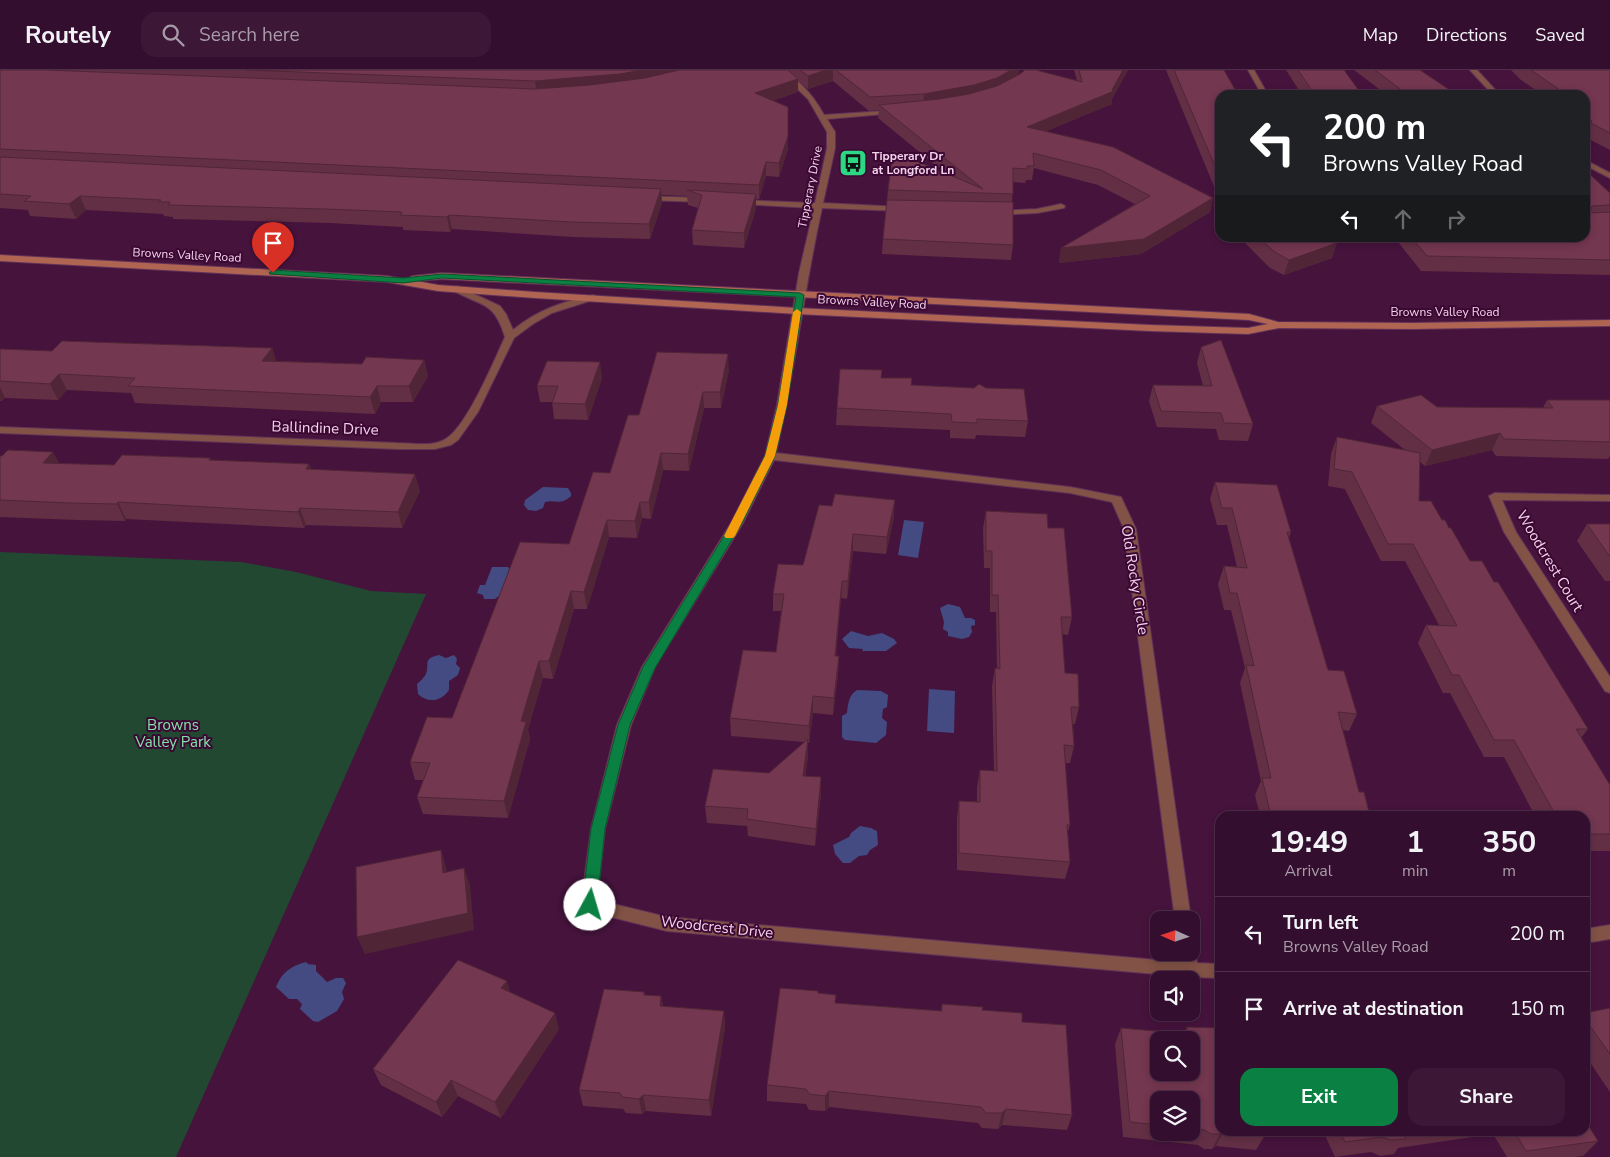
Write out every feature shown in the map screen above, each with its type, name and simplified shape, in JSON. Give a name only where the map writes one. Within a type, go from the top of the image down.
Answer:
[{"type":"main road","name":"Browns Valley Road","points":[[0,258],[403,280],[442,276],[1150,328],[1248,330],[1279,325],[1412,326],[1610,323]]},
{"type":"main road","name":"Browns Valley Road","points":[[403,280],[457,290],[594,298],[1248,318],[1279,325]]},
{"type":"street","name":"Tipperary Drive","points":[[772,70],[792,81],[811,98],[832,132],[831,148],[820,206],[803,273],[799,303]]},
{"type":"street","points":[[1251,70],[1262,90]]},
{"type":"street","points":[[1473,70],[1492,90]]},
{"type":"street","points":[[823,117],[904,111]]},
{"type":"street","points":[[1590,165],[1610,176]]},
{"type":"street","points":[[636,197],[716,201]]},
{"type":"street","points":[[726,201],[910,210]]},
{"type":"street","points":[[987,212],[1037,211],[1062,206]]},
{"type":"street","points":[[457,290],[467,296],[493,304],[506,320],[510,337],[529,320],[549,309],[594,298]]},
{"type":"street","name":"Woodcrest Drive","points":[[799,303],[782,405],[770,456],[737,523],[649,667],[624,725],[598,829],[590,905],[667,924],[1190,970],[1215,970]]},
{"type":"street","name":"Ballindine Drive","points":[[0,430],[396,446],[423,446],[449,443],[463,429],[510,337]]},
{"type":"street","name":"Old Rocky Circle","points":[[770,456],[1070,490],[1117,499],[1130,529],[1182,911]]},
{"type":"street","name":"Woodcrest Court","points":[[1610,498],[1495,496],[1510,532],[1610,688]]},
{"type":"street","points":[[1590,935],[1610,932]]},
{"type":"street","points":[[1188,961],[1190,970]]},
{"type":"green space","name":"Browns Valley Park","points":[[0,552],[241,562],[296,572],[371,591],[426,594],[176,1157],[0,1157]]},
{"type":"water","points":[[543,487],[568,488],[571,496],[561,502],[545,502],[543,508],[536,511],[528,510],[524,505],[525,500]]},
{"type":"water","points":[[904,520],[924,522],[918,558],[898,555]]},
{"type":"water","points":[[492,567],[508,567],[511,571],[500,595],[495,599],[484,599],[483,595],[477,593],[480,585],[485,585]]},
{"type":"water","points":[[948,604],[960,607],[965,618],[975,620],[975,625],[971,626],[972,632],[969,637],[962,639],[948,636],[948,632],[943,629],[944,622],[940,608]]},
{"type":"water","points":[[851,631],[868,636],[882,633],[894,639],[897,643],[886,651],[862,651],[863,649],[849,648],[842,639]]},
{"type":"water","points":[[439,655],[446,658],[454,655],[457,659],[456,664],[460,668],[458,675],[449,681],[449,690],[446,694],[439,699],[430,700],[418,694],[417,684],[426,674],[428,660]]},
{"type":"water","points":[[929,689],[955,691],[954,733],[927,731]]},
{"type":"water","points":[[857,690],[881,691],[888,695],[887,707],[883,709],[882,718],[887,722],[886,735],[876,743],[845,740],[842,737],[842,716],[847,713],[848,703]]},
{"type":"water","points":[[860,826],[877,831],[878,845],[870,850],[867,855],[859,856],[850,863],[843,863],[835,854],[833,845],[849,837]]},
{"type":"water","points":[[306,962],[316,965],[316,971],[327,982],[336,978],[343,978],[346,983],[342,992],[344,999],[337,1011],[318,1022],[313,1021],[300,1009],[302,1004],[297,999],[289,999],[276,987],[281,977],[288,970]]},
{"type":"building","points":[[0,70],[46,70],[535,89],[645,78],[679,70],[788,70],[798,79],[755,93],[788,107],[788,136],[779,163],[766,162],[759,185],[0,149]]},
{"type":"building","points":[[246,70],[642,70],[620,74],[535,81]]},
{"type":"building","points":[[800,70],[826,70],[808,76]]},
{"type":"building","points":[[836,70],[1011,70],[997,78],[974,85],[924,94],[870,97]]},
{"type":"building","points":[[1025,70],[1036,70],[1082,82],[1079,70],[1123,70],[1112,90],[1114,91],[1027,127],[1113,147],[1213,198],[1144,239],[1061,248],[1150,196],[1101,170],[1033,153],[1034,166],[1027,166],[1027,169],[1013,168],[1013,194],[888,190],[893,151],[983,189],[879,105],[969,94],[997,86]]},
{"type":"building","points":[[1174,70],[1224,70],[1235,90],[1215,90],[1215,166]]},
{"type":"building","points":[[1298,70],[1344,70],[1358,90],[1312,90]]},
{"type":"building","points":[[1375,70],[1420,70],[1450,90],[1401,90]]},
{"type":"building","points":[[1531,70],[1610,70],[1610,133],[1591,123],[1590,90],[1560,90]]},
{"type":"building","points":[[0,157],[661,189],[649,224],[571,222],[449,215],[447,217],[400,215],[402,212],[168,205],[170,202],[159,202],[161,200],[80,196],[69,204],[24,201],[31,196],[0,194]]},
{"type":"building","points":[[1590,175],[1610,193],[1610,205],[1592,206],[1590,213]]},
{"type":"building","points":[[687,190],[756,194],[744,233],[692,230],[702,195]]},
{"type":"building","points":[[887,200],[1013,202],[1013,245],[883,239]]},
{"type":"building","points":[[1610,212],[1610,260],[1427,256],[1415,242],[1590,242],[1590,213]]},
{"type":"building","points":[[1264,242],[1337,243],[1289,260],[1275,252]]},
{"type":"building","points":[[1221,340],[1253,424],[1224,423],[1221,413],[1161,411],[1153,385],[1212,386],[1201,347]]},
{"type":"building","points":[[62,341],[272,348],[262,361],[362,364],[366,357],[424,360],[409,386],[377,386],[370,397],[128,386],[135,378],[59,374],[50,384],[0,381],[0,349],[52,351]]},
{"type":"building","points":[[657,352],[728,354],[720,392],[703,392],[688,454],[661,453],[649,502],[640,502],[635,521],[607,520],[584,592],[571,591],[549,661],[539,661],[521,721],[526,722],[504,801],[417,797],[430,763],[410,762],[427,717],[452,718],[520,542],[569,544],[593,472],[610,473],[628,415],[639,415]]},
{"type":"building","points":[[547,361],[600,362],[585,404],[552,403],[558,386],[537,386]]},
{"type":"building","points":[[840,369],[882,370],[881,378],[912,378],[911,385],[974,388],[979,384],[986,388],[1024,389],[1028,421],[977,419],[977,423],[952,422],[951,414],[837,408]]},
{"type":"building","points":[[1421,395],[1437,407],[1553,408],[1547,400],[1610,400],[1610,442],[1504,439],[1500,433],[1432,450],[1377,406]]},
{"type":"building","points":[[1337,437],[1420,453],[1419,501],[1431,501],[1442,520],[1445,520],[1449,528],[1451,528],[1470,561],[1482,561],[1494,582],[1498,582],[1588,729],[1576,729],[1610,785],[1610,834],[1590,834],[1590,811],[1553,811],[1514,740],[1494,740],[1459,675],[1452,675],[1426,625],[1457,626],[1413,544],[1388,544],[1352,472],[1334,469]]},
{"type":"building","points":[[8,450],[53,452],[43,463],[114,465],[122,455],[309,464],[306,469],[415,474],[398,512],[300,508],[298,512],[118,502],[117,504],[0,500],[0,456]]},
{"type":"building","points":[[1215,482],[1277,485],[1291,532],[1287,532],[1328,670],[1344,671],[1357,714],[1338,712],[1359,792],[1364,792],[1369,811],[1270,811],[1262,778],[1271,778],[1246,665],[1254,666],[1237,593],[1230,593],[1224,566],[1247,568],[1232,508],[1222,508]]},
{"type":"building","points":[[835,494],[895,500],[887,537],[853,534],[848,581],[842,581],[835,656],[839,656],[834,698],[813,696],[809,726],[730,718],[743,650],[776,652],[784,594],[773,594],[778,564],[803,565],[819,505],[832,506]]},
{"type":"building","points":[[986,511],[1047,514],[1048,528],[1064,528],[1072,617],[1061,617],[1065,673],[1078,674],[1079,707],[1071,707],[1074,746],[1064,745],[1070,825],[1067,825],[1070,862],[959,853],[959,801],[980,802],[980,770],[997,771],[995,668],[1000,669],[998,595],[992,595],[992,551],[986,551]]},
{"type":"building","points":[[1587,524],[1610,524],[1610,557]]},
{"type":"building","points":[[808,739],[803,776],[821,777],[816,829],[747,819],[748,809],[705,806],[713,769],[769,773]]},
{"type":"building","points":[[441,850],[443,873],[464,868],[468,913],[357,937],[356,867]]},
{"type":"building","points":[[458,960],[507,981],[501,988],[555,1013],[495,1102],[451,1080],[436,1102],[373,1069]]},
{"type":"building","points":[[780,988],[818,991],[818,993],[836,995],[835,1003],[942,1011],[942,1004],[983,1007],[982,1010],[1022,1013],[1022,1022],[1066,1025],[1072,1115],[1006,1109],[1002,1113],[986,1113],[981,1107],[829,1091],[825,1096],[809,1094],[806,1089],[767,1085]]},
{"type":"building","points":[[604,989],[644,992],[644,995],[661,996],[660,1006],[724,1011],[709,1100],[643,1095],[639,1099],[622,1097],[620,1093],[579,1090]]},
{"type":"building","points":[[1610,1008],[1610,1054],[1590,1026],[1590,1012]]},
{"type":"building","points":[[1187,1027],[1215,1028],[1215,1134],[1200,1129],[1200,1091],[1150,1091],[1150,1124],[1130,1122],[1121,1028],[1154,1031],[1150,1031],[1150,1081],[1200,1081],[1200,1031],[1188,1031]]},
{"type":"building","points":[[1590,1128],[1598,1141],[1526,1151],[1517,1136],[1590,1136]]},
{"type":"building","points":[[1342,1136],[1406,1136],[1405,1139],[1391,1140],[1382,1137],[1345,1142]]},
{"type":"slow traffic","points":[[729,536],[770,456],[782,405],[797,312]]},
{"type":"place","name":"Tipperary Dr at Longford Ln","points":[[853,163]]},
{"type":"route","points":[[273,273],[403,280],[442,276],[800,295],[782,405],[770,456],[737,523],[649,667],[624,725],[598,829],[590,905]]}]
